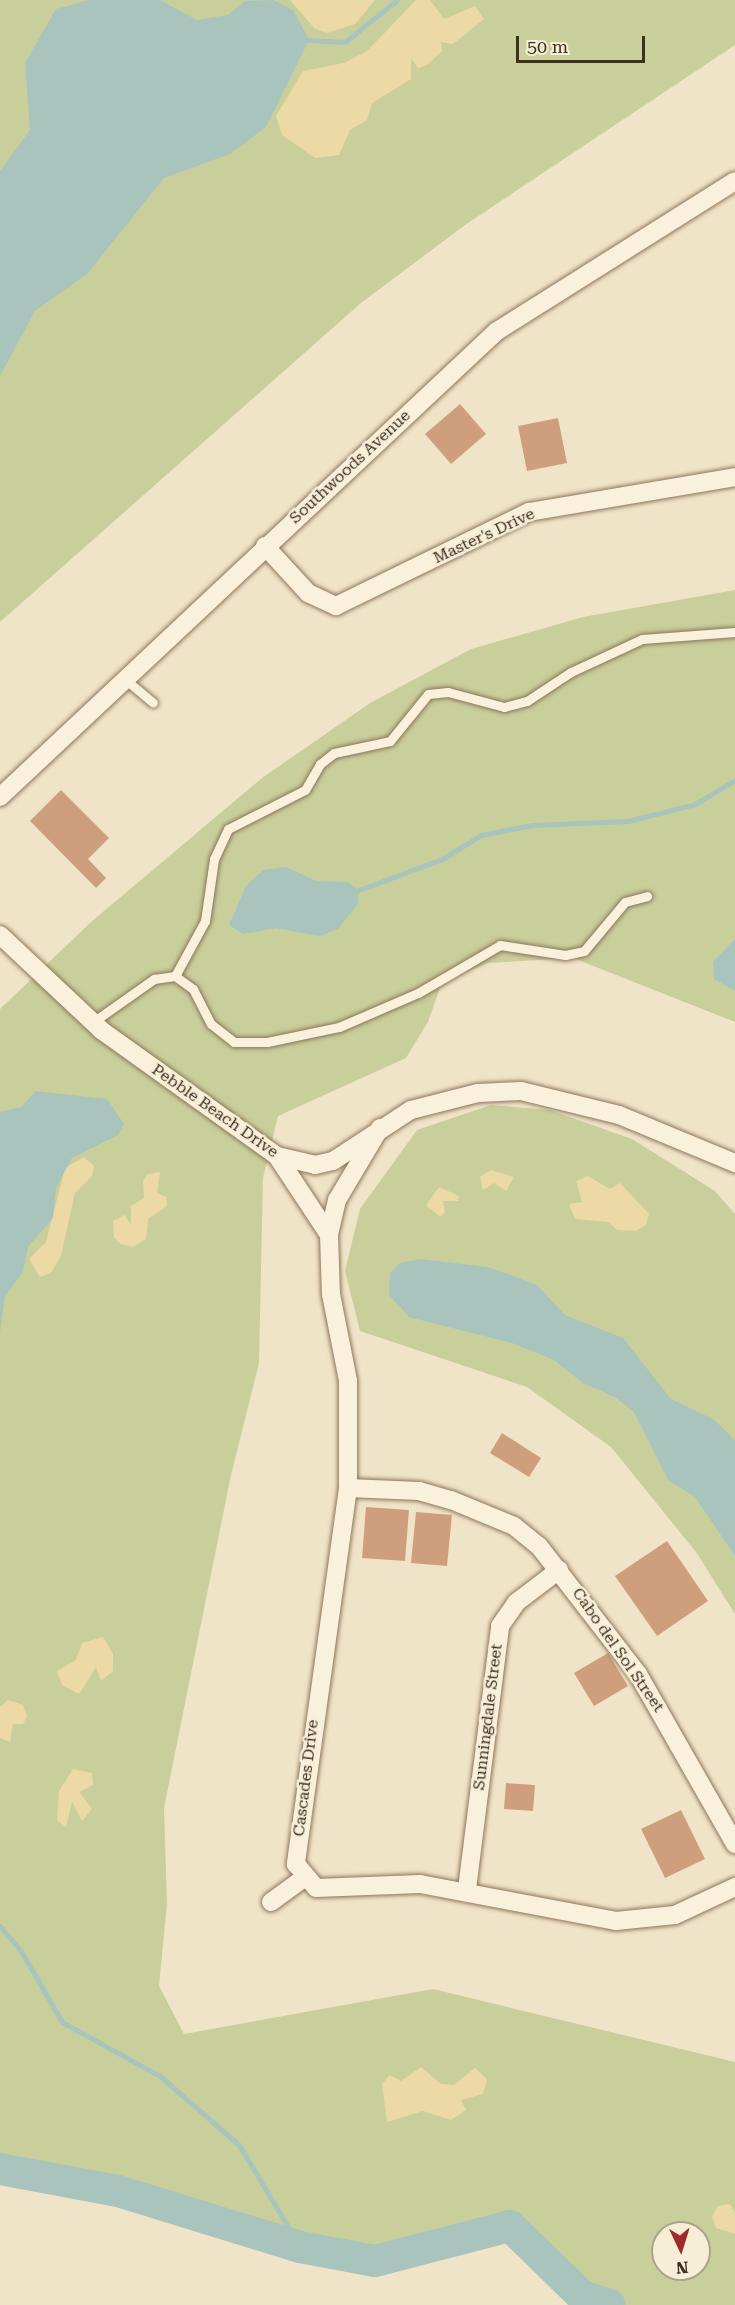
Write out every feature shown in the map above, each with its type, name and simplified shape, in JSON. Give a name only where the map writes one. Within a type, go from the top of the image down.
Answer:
[{"type":"street","name":"Southwoods Avenue","points":[[0,797],[265,546],[497,331],[735,182]]},
{"type":"street","name":"Master's Drive","points":[[265,546],[308,594],[336,606],[529,512],[735,477]]},
{"type":"street","name":"Pebble Beach Drive","points":[[0,936],[93,1022],[277,1156],[315,1165],[333,1161],[380,1128],[411,1110],[447,1100],[521,1091],[620,1116],[735,1163]]},
{"type":"street","name":"Cascades Drive","points":[[303,1879],[296,1864],[348,1488],[348,1381],[331,1294],[329,1235],[337,1200],[380,1128]]},
{"type":"street","points":[[277,1156],[329,1235]]},
{"type":"street","name":"Cabo del Sol Street","points":[[348,1488],[419,1491],[485,1510],[539,1546],[638,1674],[735,1844]]},
{"type":"street","name":"Sunningdale Street","points":[[467,1889],[500,1626],[517,1602],[559,1570]]},
{"type":"street","points":[[272,1902],[303,1879],[316,1888],[420,1884],[467,1889],[616,1921],[675,1915],[735,1887]]},
{"type":"lane","points":[[175,976],[205,921],[214,859],[228,829],[305,790],[320,764],[334,753],[390,741],[428,694],[448,692],[504,707],[527,701],[571,672],[642,639],[735,632]]},
{"type":"lane","points":[[126,680],[153,703]]},
{"type":"lane","points":[[93,1022],[154,979],[175,976],[193,989],[211,1024],[234,1042],[267,1042],[339,1028],[418,993],[500,945],[565,955],[584,951],[625,902],[647,896]]},
{"type":"green space","points":[[0,0],[735,0],[735,45],[465,225],[361,303],[0,622]]},
{"type":"green space","points":[[735,590],[735,1022],[573,958],[488,963],[442,982],[428,1022],[406,1058],[278,1116],[263,1178],[259,1363],[231,1475],[164,1808],[167,1904],[159,1986],[184,2034],[433,1989],[735,2062],[735,2305],[610,2305],[582,2296],[509,2226],[375,2261],[300,2247],[118,2191],[0,2169],[0,1009],[91,922],[262,778],[370,703],[471,649],[583,617]]},
{"type":"green space","points":[[491,1105],[550,1110],[632,1139],[715,1191],[735,1214],[735,1614],[696,1552],[611,1447],[527,1387],[360,1331],[345,1271],[360,1209],[417,1130]]},
{"type":"sand","points":[[290,0],[375,0],[355,24],[327,33],[314,28]]},
{"type":"sand","points":[[416,0],[430,0],[444,19],[475,6],[484,19],[453,44],[441,42],[442,51],[427,65],[418,68],[411,58],[411,79],[372,103],[367,120],[350,130],[339,155],[315,158],[282,135],[276,116],[303,71],[344,63],[367,51]]},
{"type":"sand","points":[[84,1157],[94,1166],[92,1176],[75,1193],[61,1256],[51,1273],[40,1277],[29,1259],[46,1242],[65,1168]]},
{"type":"sand","points":[[491,1170],[514,1177],[506,1191],[494,1183],[483,1190],[480,1177]]},
{"type":"sand","points":[[160,1172],[157,1193],[166,1197],[167,1206],[148,1219],[146,1239],[133,1247],[121,1244],[114,1238],[113,1221],[125,1215],[131,1225],[131,1206],[144,1198],[143,1181],[148,1174]]},
{"type":"sand","points":[[588,1176],[610,1189],[620,1183],[649,1214],[646,1225],[635,1231],[617,1230],[608,1222],[575,1219],[569,1204],[582,1202],[576,1181]]},
{"type":"sand","points":[[439,1187],[459,1196],[458,1201],[443,1201],[445,1212],[440,1217],[426,1205]]},
{"type":"sand","points":[[103,1637],[113,1654],[113,1671],[101,1681],[96,1667],[79,1694],[62,1685],[57,1671],[76,1660],[82,1643]]},
{"type":"sand","points":[[8,1700],[23,1705],[27,1716],[23,1724],[13,1724],[10,1742],[0,1738],[0,1707]]},
{"type":"sand","points":[[73,1769],[92,1773],[93,1785],[79,1792],[92,1809],[82,1821],[72,1802],[66,1827],[57,1820],[59,1791]]},
{"type":"sand","points":[[421,2067],[441,2084],[454,2085],[475,2068],[487,2079],[483,2094],[461,2100],[466,2110],[451,2120],[423,2111],[387,2122],[382,2084],[390,2075],[401,2081]]},
{"type":"sand","points":[[730,2204],[735,2213],[735,2234],[716,2228],[712,2217],[718,2206]]},
{"type":"water","points":[[89,0],[160,0],[197,20],[228,15],[245,1],[273,0],[293,10],[309,40],[266,127],[230,154],[164,178],[87,274],[35,311],[0,376],[0,171],[30,130],[25,63],[56,9]]},
{"type":"water","points":[[286,867],[316,881],[348,882],[359,890],[358,904],[338,929],[320,936],[276,928],[243,934],[229,925],[246,886],[263,870]]},
{"type":"water","points":[[735,939],[735,991],[714,979],[713,962]]},
{"type":"water","points":[[36,1091],[107,1099],[124,1124],[118,1135],[72,1158],[56,1188],[53,1218],[28,1247],[23,1272],[5,1296],[0,1333],[0,1112],[21,1107]]},
{"type":"water","points":[[420,1259],[488,1267],[537,1285],[565,1315],[623,1338],[671,1399],[713,1419],[729,1434],[735,1441],[735,1556],[695,1497],[668,1480],[634,1412],[615,1397],[583,1383],[554,1360],[512,1343],[409,1317],[389,1295],[390,1273],[400,1263]]},
{"type":"building","points":[[460,404],[486,434],[451,464],[425,434]]},
{"type":"building","points":[[558,418],[567,463],[527,471],[518,426]]},
{"type":"building","points":[[61,790],[109,838],[88,859],[106,878],[96,888],[30,821]]},
{"type":"building","points":[[502,1433],[541,1458],[529,1477],[490,1453]]},
{"type":"building","points":[[366,1507],[409,1510],[405,1561],[362,1558]]},
{"type":"building","points":[[416,1512],[452,1515],[447,1566],[411,1563]]},
{"type":"building","points":[[667,1541],[708,1601],[657,1636],[615,1576]]},
{"type":"building","points":[[608,1653],[628,1686],[594,1706],[574,1673]]},
{"type":"building","points":[[506,1783],[535,1785],[533,1811],[504,1809]]},
{"type":"building","points":[[681,1810],[705,1859],[665,1878],[641,1829]]},
{"type":"waterway","points":[[309,40],[345,42],[397,0]]},
{"type":"waterway","points":[[359,890],[442,859],[481,835],[532,825],[628,821],[695,804],[735,780]]},
{"type":"waterway","points":[[0,1926],[21,1951],[62,2022],[160,2076],[239,2145],[300,2247]]},
{"type":"waterway","points":[[0,2169],[118,2191],[300,2247],[375,2261],[510,2226],[582,2296],[610,2305]]}]
